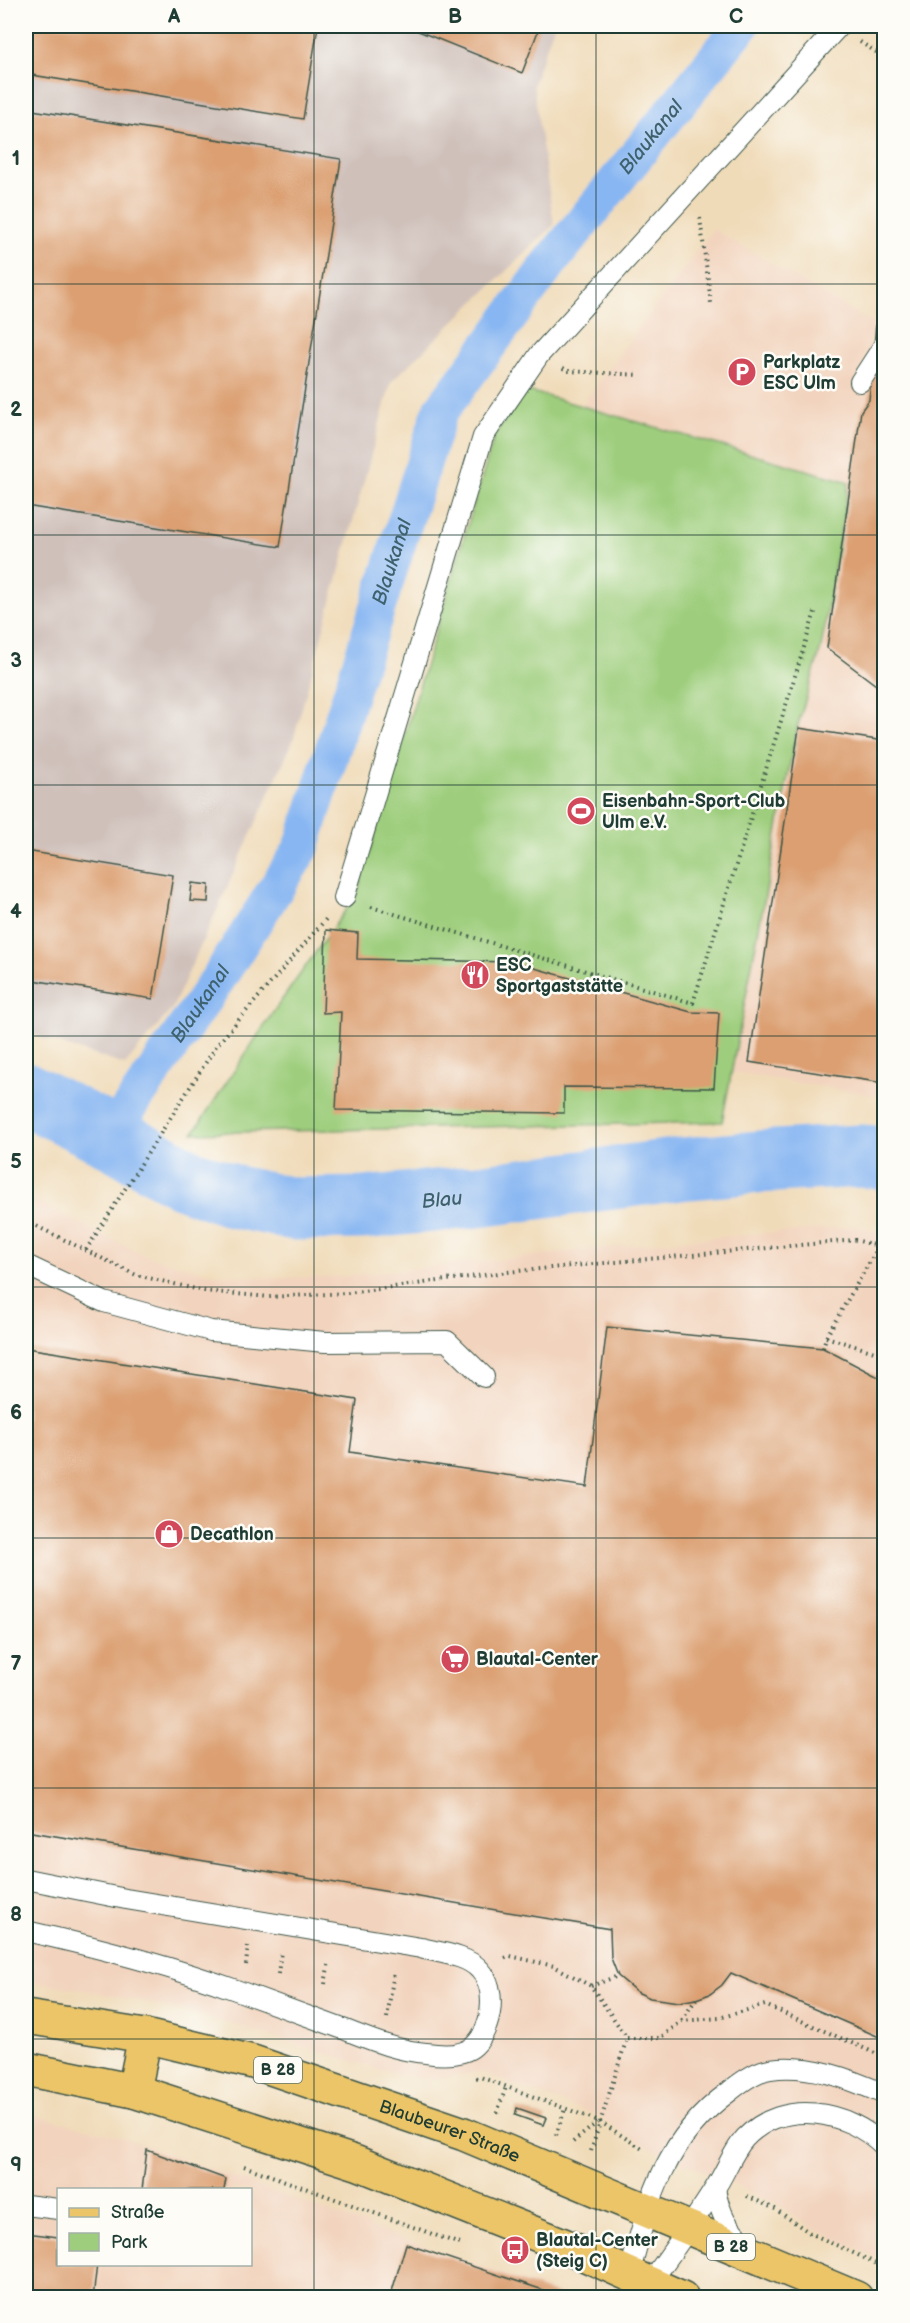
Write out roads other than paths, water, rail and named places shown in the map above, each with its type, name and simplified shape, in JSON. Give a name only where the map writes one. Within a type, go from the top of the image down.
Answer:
[{"type":"main road","name":"Blaubeurer Straße","points":[[26,2018],[145,2036],[253,2062],[453,2130],[521,2156],[856,2298]]},
{"type":"main road","points":[[134,2091],[145,2036]]},
{"type":"main road","points":[[26,2069],[134,2091],[366,2166],[566,2246],[682,2298]]},
{"type":"lane","points":[[344,898],[483,437],[538,356],[839,26]]},
{"type":"lane","points":[[860,382],[885,345]]},
{"type":"lane","points":[[26,1265],[104,1302],[211,1331],[325,1342],[447,1341],[484,1377]]},
{"type":"lane","points":[[26,1879],[126,1899],[422,1948],[460,1958],[481,1970],[490,1998],[490,2015],[483,2032],[473,2046],[452,2055],[424,2053],[383,2044],[197,1976],[118,1952],[26,1930]]},
{"type":"lane","points":[[640,2279],[646,2210],[673,2150],[705,2112],[724,2095],[768,2069],[804,2069],[852,2080],[885,2094]]},
{"type":"lane","points":[[640,2279],[690,2229],[744,2140],[761,2124],[787,2114],[821,2113],[849,2121],[872,2133],[885,2145]]},
{"type":"lane","points":[[715,2189],[719,2210],[728,2226],[741,2240],[773,2264]]},
{"type":"lane","points":[[26,2205],[57,2210]]},
{"type":"waterway","name":"Blaukanal","points":[[110,1136],[218,979],[301,849],[440,412],[549,264],[741,26]]},
{"type":"waterway","name":"Blau","points":[[26,1094],[110,1136],[184,1178],[236,1197],[294,1209],[363,1208],[463,1198],[681,1169],[758,1162],[860,1156],[884,1158]]},
{"type":"place","name":"Parkplatz ESC Ulm","points":[[742,372]]},
{"type":"place","name":"Eisenbahn-Sport-Club Ulm e.V.","points":[[581,811]]},
{"type":"place","name":"ESC Sportgaststätte","points":[[475,975]]},
{"type":"place","name":"Decathlon","points":[[169,1534]]},
{"type":"place","name":"Blautal-Center","points":[[455,1659]]},
{"type":"place","name":"Blautal-Center (Steig C)","points":[[515,2250]]}]
